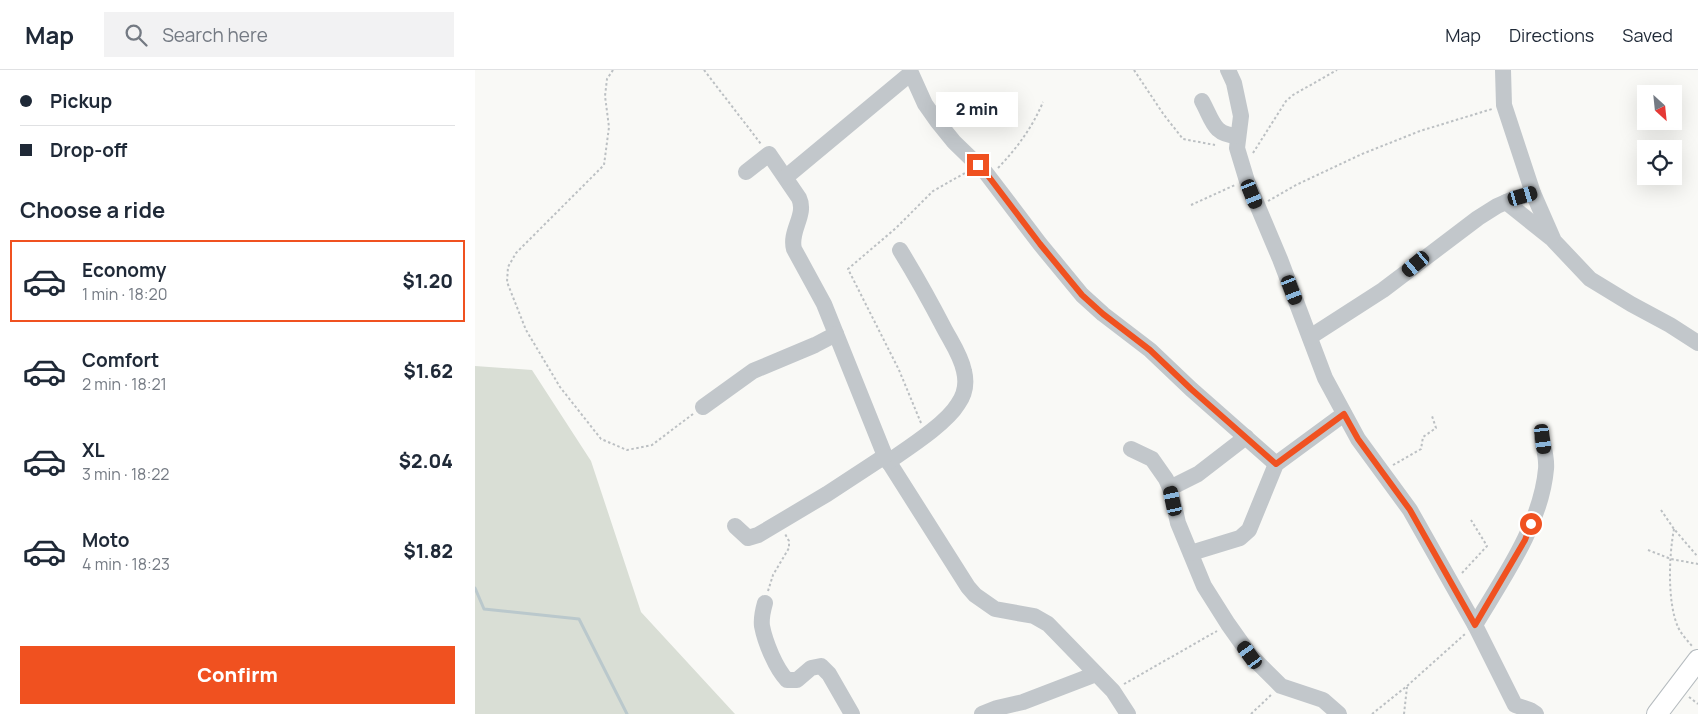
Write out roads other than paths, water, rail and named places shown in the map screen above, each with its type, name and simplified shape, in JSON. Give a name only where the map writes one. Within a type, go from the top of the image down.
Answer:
[{"type":"main road","points":[[1657,714],[1696,654]]},
{"type":"street","points":[[1228,70],[1234,83],[1241,116],[1237,142],[1246,176],[1325,378],[1358,439],[1410,510],[1475,625],[1515,709],[1530,710],[1535,714]]},
{"type":"street","points":[[1503,70],[1504,105],[1533,193],[1554,241]]},
{"type":"street","points":[[786,177],[911,73],[925,104],[937,121],[989,177],[1082,295],[1103,314],[1150,350],[1276,464]]},
{"type":"street","points":[[1202,101],[1219,132],[1237,142]]},
{"type":"street","points":[[746,172],[769,154],[802,203],[801,214],[793,236],[794,249],[824,304],[887,459],[975,595],[995,609],[1034,616],[1048,624],[1113,690],[1128,714]]},
{"type":"street","points":[[1310,337],[1383,290],[1478,218],[1505,202],[1533,193]]},
{"type":"street","points":[[1505,202],[1554,241],[1590,279],[1698,343]]},
{"type":"street","points":[[735,526],[742,534],[752,538],[926,435],[958,405],[965,390],[965,372],[961,359],[925,291],[900,250]]},
{"type":"street","points":[[703,407],[753,372],[836,334]]},
{"type":"street","points":[[1191,553],[1240,538],[1249,530],[1276,464],[1344,414]]},
{"type":"street","points":[[1170,488],[1198,474],[1245,437]]},
{"type":"street","points":[[1475,625],[1525,540],[1539,502],[1546,467],[1543,439]]},
{"type":"street","points":[[1131,449],[1152,459],[1158,466],[1170,488],[1178,523],[1205,586],[1250,655],[1281,686],[1323,700],[1339,714]]},
{"type":"street","points":[[765,603],[762,618],[763,628],[780,672],[787,680],[797,680],[811,668],[821,666],[829,674],[852,714]]},
{"type":"street","points":[[982,714],[997,708],[1023,702],[1096,674]]},
{"type":"waterway","points":[[475,588],[484,609],[579,619],[627,714]]}]
